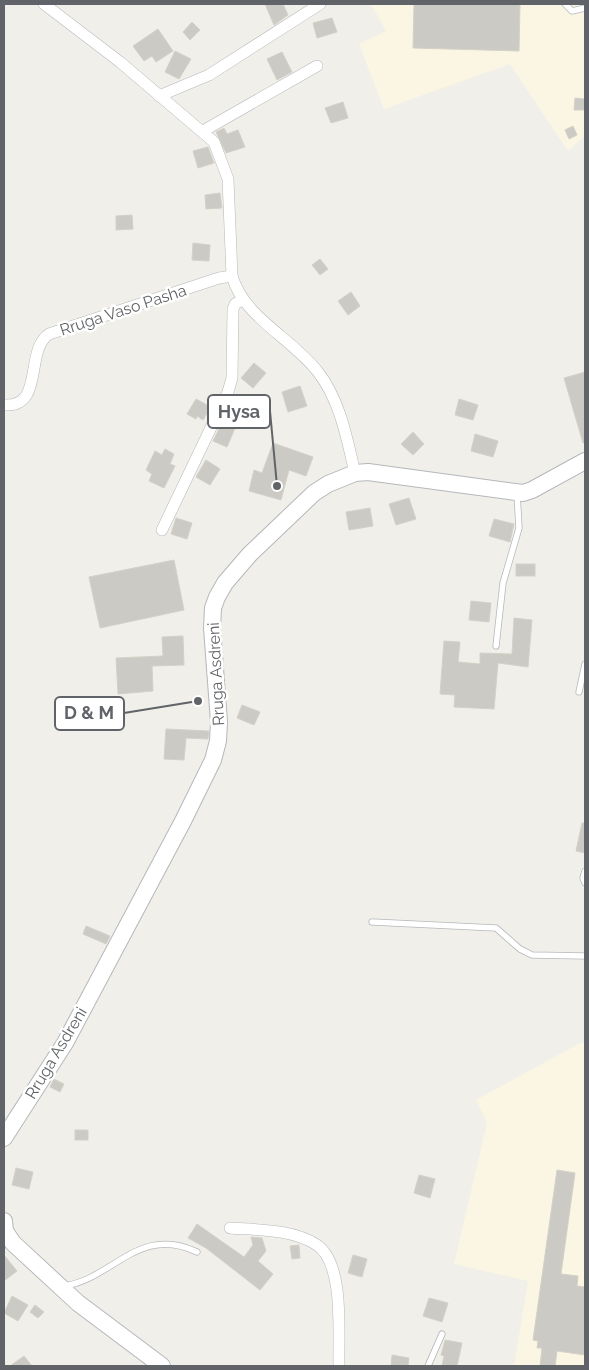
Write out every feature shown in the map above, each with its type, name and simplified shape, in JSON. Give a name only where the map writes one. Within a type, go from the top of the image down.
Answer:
[{"type":"street","points":[[44,4],[113,56],[214,142],[228,179],[232,276],[242,300],[320,373],[340,415],[355,473]]},
{"type":"street","points":[[159,96],[210,75],[320,4]]},
{"type":"street","points":[[203,131],[317,66]]},
{"type":"street","name":"Rruga Vaso Pasha","points":[[4,405],[18,404],[24,399],[30,388],[41,342],[49,334],[219,278],[232,276]]},
{"type":"street","points":[[162,530],[228,392],[232,378],[233,310],[235,304],[242,300]]},
{"type":"street","name":"Rruga Asdreni","points":[[4,1138],[65,1042],[183,821],[213,760],[218,741],[219,722],[212,628],[213,608],[225,583],[250,554],[299,506],[328,484],[355,473],[390,474],[517,492],[532,490],[585,461]]},
{"type":"street","points":[[4,1221],[5,1231],[13,1244],[78,1303],[162,1366]]},
{"type":"street","points":[[230,1228],[269,1230],[305,1239],[318,1245],[327,1254],[334,1268],[336,1284],[339,1366]]},
{"type":"lane","points":[[565,4],[572,11],[585,8]]},
{"type":"lane","points":[[496,646],[503,582],[519,528],[517,492]]},
{"type":"lane","points":[[579,692],[585,664]]},
{"type":"lane","points":[[585,871],[583,875],[585,883]]},
{"type":"lane","points":[[372,922],[496,928],[520,949],[532,955],[585,956]]},
{"type":"lane","points":[[60,1286],[87,1280],[123,1256],[144,1248],[172,1244],[197,1252]]},
{"type":"lane","points":[[428,1366],[442,1334]]},
{"type":"shaded area","points":[[371,4],[585,4],[585,136],[568,151],[510,64],[384,109],[359,44],[386,31]]},
{"type":"shaded area","points":[[580,1043],[585,1043],[585,1366],[514,1366],[528,1281],[454,1264],[487,1123],[476,1100]]},
{"type":"building","points":[[265,4],[283,4],[288,15],[274,25]]},
{"type":"building","points":[[414,4],[520,4],[519,51],[413,48]]},
{"type":"building","points":[[332,18],[337,32],[317,38],[313,23]]},
{"type":"building","points":[[192,22],[200,30],[190,40],[183,32]]},
{"type":"building","points":[[158,29],[173,51],[156,62],[152,56],[144,61],[133,46]]},
{"type":"building","points":[[175,51],[191,59],[179,79],[165,72]]},
{"type":"building","points":[[282,52],[292,72],[277,80],[267,59]]},
{"type":"building","points":[[575,98],[585,99],[585,110],[574,110]]},
{"type":"building","points":[[343,102],[348,118],[331,123],[325,108]]},
{"type":"building","points":[[573,126],[577,135],[569,139],[565,130]]},
{"type":"building","points":[[224,128],[227,134],[238,130],[245,147],[226,153],[216,132]]},
{"type":"building","points":[[208,147],[214,163],[198,168],[193,151]]},
{"type":"building","points":[[220,193],[222,208],[206,209],[205,195]]},
{"type":"building","points":[[132,215],[133,229],[116,230],[116,216]]},
{"type":"building","points":[[193,243],[210,245],[209,261],[192,260]]},
{"type":"building","points":[[320,259],[328,269],[320,275],[312,265]]},
{"type":"building","points":[[351,292],[360,306],[348,315],[338,301]]},
{"type":"building","points":[[254,363],[266,373],[253,388],[241,378]]},
{"type":"building","points":[[585,372],[585,443],[583,443],[564,378]]},
{"type":"building","points":[[300,386],[307,406],[288,412],[282,392]]},
{"type":"building","points":[[196,399],[211,407],[203,420],[197,416],[196,419],[187,414]]},
{"type":"building","points":[[459,399],[478,405],[473,420],[455,415]]},
{"type":"building","points":[[234,402],[250,408],[244,424],[238,421],[227,447],[213,441],[221,425],[225,427]]},
{"type":"building","points":[[413,432],[424,444],[413,455],[401,444]]},
{"type":"building","points":[[475,434],[498,441],[493,457],[471,451]]},
{"type":"building","points":[[273,443],[313,457],[306,476],[289,470],[281,500],[249,491],[254,470],[262,473]]},
{"type":"building","points":[[165,449],[174,454],[170,464],[175,466],[164,488],[149,481],[152,474],[146,470],[155,451],[162,455]]},
{"type":"building","points":[[206,460],[220,469],[210,485],[196,477]]},
{"type":"building","points":[[409,498],[416,519],[396,525],[389,504]]},
{"type":"building","points":[[370,508],[373,526],[349,530],[346,512]]},
{"type":"building","points":[[176,518],[192,523],[187,539],[171,534]]},
{"type":"building","points":[[494,519],[514,524],[510,542],[489,536]]},
{"type":"building","points":[[174,560],[184,610],[100,628],[89,577]]},
{"type":"building","points":[[516,564],[535,564],[535,576],[516,576]]},
{"type":"building","points":[[471,601],[491,603],[489,622],[469,620]]},
{"type":"building","points":[[514,618],[532,620],[528,667],[498,663],[494,709],[454,707],[455,695],[440,694],[444,641],[460,642],[458,662],[480,664],[480,653],[512,654]]},
{"type":"building","points":[[183,636],[184,665],[152,666],[153,691],[118,694],[116,658],[163,656],[162,637]]},
{"type":"building","points":[[242,705],[260,712],[254,725],[237,718]]},
{"type":"building","points":[[166,729],[209,731],[208,739],[186,738],[184,760],[164,759]]},
{"type":"building","points":[[582,823],[585,823],[585,853],[576,851]]},
{"type":"building","points":[[86,926],[110,936],[106,944],[83,934]]},
{"type":"building","points":[[54,1079],[64,1084],[60,1092],[50,1087]]},
{"type":"building","points":[[75,1130],[88,1130],[88,1140],[75,1140]]},
{"type":"building","points":[[16,1168],[33,1172],[29,1189],[12,1185]]},
{"type":"building","points":[[557,1170],[575,1173],[561,1274],[578,1276],[577,1286],[585,1287],[585,1355],[557,1351],[555,1366],[540,1366],[542,1348],[537,1348],[538,1341],[533,1340]]},
{"type":"building","points":[[419,1175],[435,1179],[430,1198],[414,1193]]},
{"type":"building","points":[[197,1224],[244,1257],[253,1245],[251,1237],[262,1238],[266,1251],[258,1261],[273,1274],[260,1290],[206,1248],[188,1238]]},
{"type":"building","points":[[299,1245],[300,1258],[292,1259],[290,1246]]},
{"type":"building","points":[[4,1255],[17,1271],[4,1281]]},
{"type":"building","points":[[353,1255],[367,1259],[362,1277],[348,1273]]},
{"type":"building","points":[[12,1296],[28,1305],[18,1321],[4,1313]]},
{"type":"building","points":[[429,1298],[448,1303],[442,1322],[423,1316]]},
{"type":"building","points":[[35,1305],[44,1312],[38,1318],[30,1312]]},
{"type":"building","points":[[445,1340],[462,1343],[457,1366],[442,1366],[444,1356],[441,1355]]},
{"type":"building","points":[[392,1355],[409,1358],[408,1366],[391,1366]]},
{"type":"building","points":[[24,1356],[32,1366],[10,1366]]},
{"type":"place","name":"Hysa","points":[[277,486]]},
{"type":"place","name":"D & M","points":[[198,701]]}]
